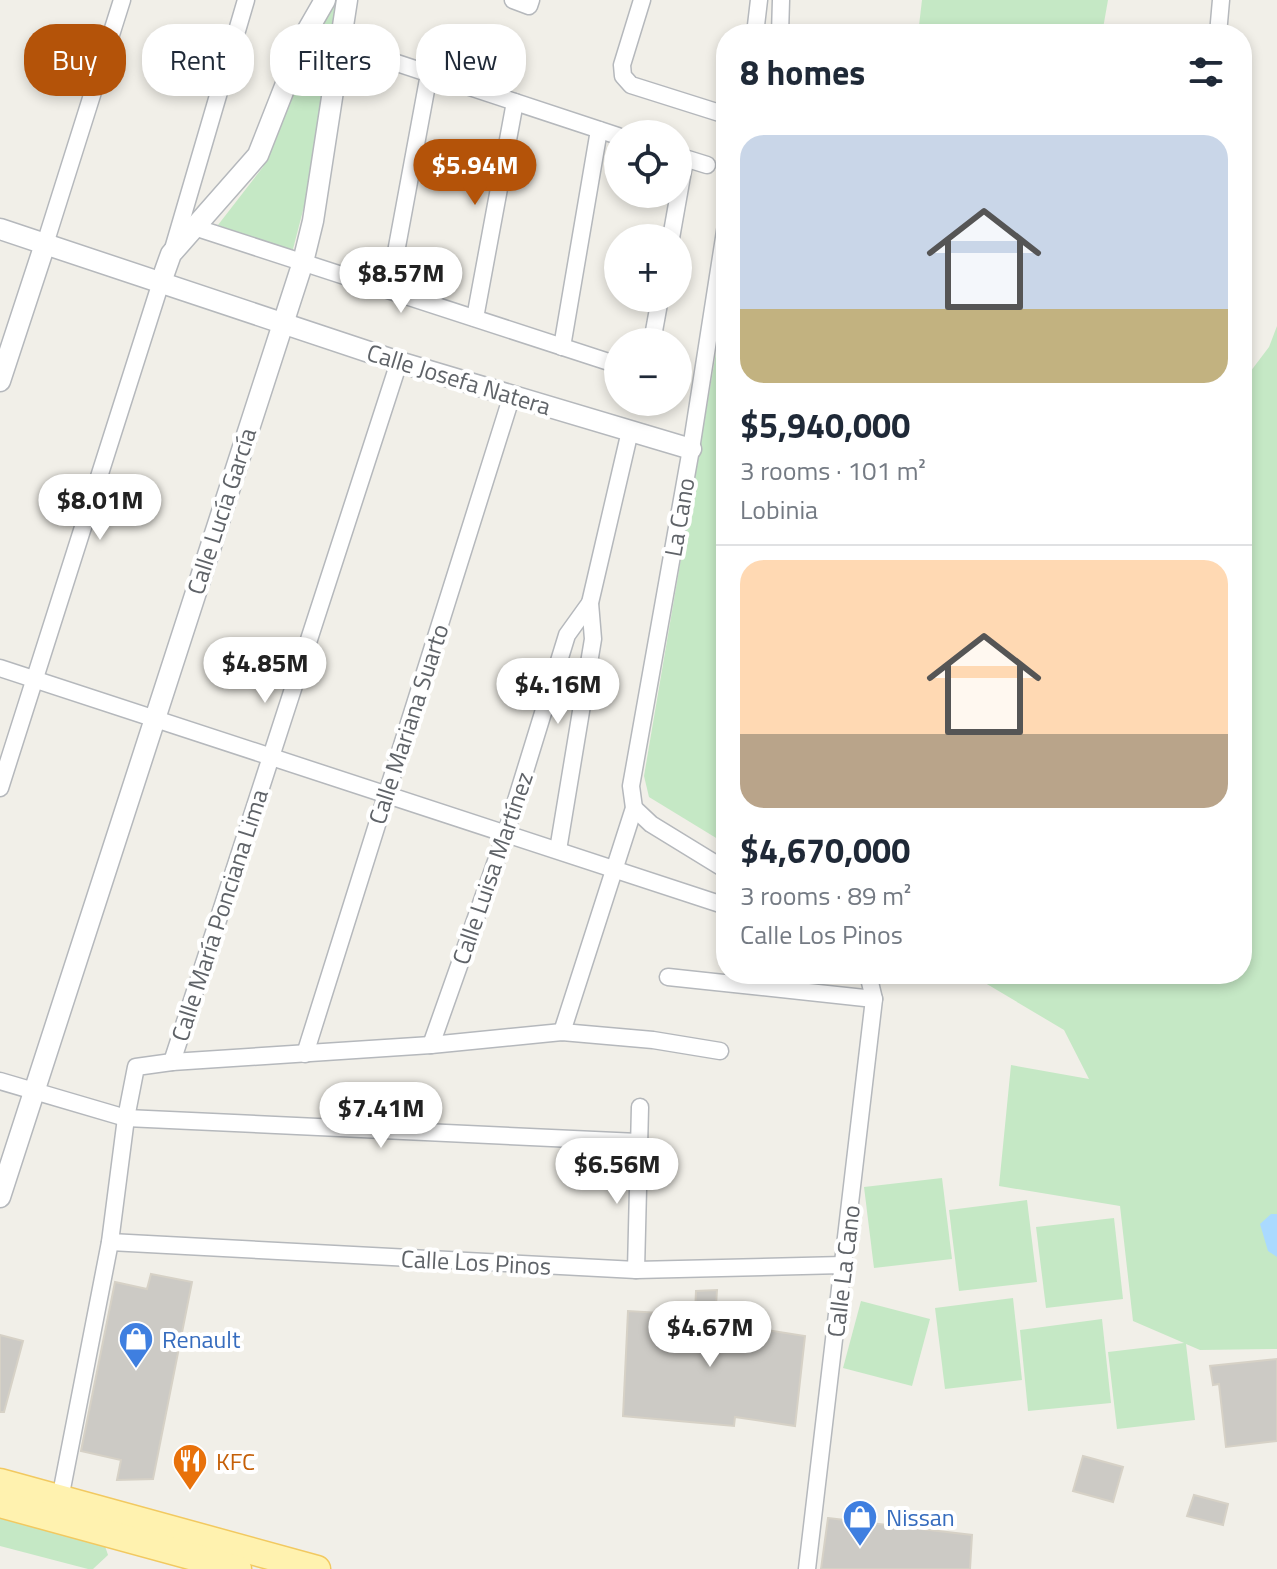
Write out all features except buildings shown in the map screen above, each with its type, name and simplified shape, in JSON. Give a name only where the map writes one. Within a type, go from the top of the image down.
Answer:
[{"type":"main road","points":[[0,1482],[317,1569]]},
{"type":"main road","points":[[0,1504],[206,1565],[238,1569]]},
{"type":"street","points":[[0,381],[4,353],[45,244],[122,0]]},
{"type":"street","points":[[0,788],[171,254],[246,0]]},
{"type":"street","points":[[311,24],[325,0]]},
{"type":"street","name":"Calle Lucía García","points":[[343,24],[347,0]]},
{"type":"street","points":[[642,0],[622,65],[623,76],[631,85],[716,112]]},
{"type":"street","points":[[756,24],[759,0]]},
{"type":"street","points":[[780,24],[781,0]]},
{"type":"street","points":[[1219,24],[1221,0]]},
{"type":"street","points":[[171,254],[258,155],[281,96]]},
{"type":"street","name":"Calle Lucía García","points":[[0,1197],[281,322],[303,262],[313,221],[332,96]]},
{"type":"street","points":[[389,290],[425,96]]},
{"type":"street","points":[[497,96],[604,132]]},
{"type":"street","points":[[475,318],[515,102]]},
{"type":"street","points":[[562,347],[599,130]]},
{"type":"street","points":[[692,161],[707,165]]},
{"type":"street","points":[[197,228],[604,360]]},
{"type":"street","name":"Calle Josefa Natera","points":[[0,229],[399,362],[691,449]]},
{"type":"street","name":"La Cano","points":[[562,1032],[634,808],[631,786],[716,289]]},
{"type":"street","name":"Calle María Ponciana Lima","points":[[60,1499],[110,1242],[136,1067],[172,1062],[399,362]]},
{"type":"street","name":"Calle Mariana Suarto","points":[[305,1054],[512,395]]},
{"type":"street","name":"Calle Luisa Martínez","points":[[558,850],[593,639],[590,603],[630,431]]},
{"type":"street","name":"Calle Luisa Martínez","points":[[431,1045],[506,833],[567,635],[590,603]]},
{"type":"street","points":[[0,668],[716,903]]},
{"type":"street","points":[[634,808],[651,824],[716,864]]},
{"type":"street","points":[[668,977],[716,982]]},
{"type":"street","points":[[734,984],[874,999]]},
{"type":"street","name":"Calle La Cano","points":[[807,1569],[874,999],[870,984]]},
{"type":"street","points":[[172,1062],[431,1045],[562,1032],[653,1040],[720,1051]]},
{"type":"street","points":[[0,1081],[126,1118],[638,1142]]},
{"type":"street","points":[[636,1270],[640,1107]]},
{"type":"street","name":"Calle Los Pinos","points":[[110,1242],[636,1270],[843,1265]]},
{"type":"green space","points":[[334,0],[340,0],[336,24],[319,24]]},
{"type":"green space","points":[[922,0],[1108,0],[1104,24],[919,24]]},
{"type":"green space","points":[[288,96],[324,96],[308,191],[292,253],[218,225],[263,167]]},
{"type":"green space","points":[[1277,326],[1277,1349],[1200,1350],[1186,1344],[1195,1420],[1117,1429],[1108,1352],[1184,1343],[1133,1321],[1120,1206],[999,1186],[1011,1065],[1089,1079],[1064,1030],[987,984],[1252,984],[1252,369],[1269,347]]},
{"type":"green space","points":[[716,353],[716,838],[649,797],[644,776]]},
{"type":"green space","points":[[942,1178],[952,1259],[874,1268],[864,1187]]},
{"type":"green space","points":[[1027,1200],[1037,1282],[959,1291],[949,1210]]},
{"type":"green space","points":[[1114,1218],[1123,1299],[1046,1308],[1036,1227]]},
{"type":"green space","points":[[1013,1298],[1022,1380],[945,1389],[935,1308]]},
{"type":"green space","points":[[861,1301],[930,1319],[912,1386],[843,1368]]},
{"type":"green space","points":[[1102,1319],[1111,1403],[1028,1411],[1020,1330]]},
{"type":"green space","points":[[0,1517],[105,1546],[108,1555],[93,1569],[88,1569],[0,1546]]},
{"type":"water","points":[[1271,1214],[1277,1214],[1277,1257],[1268,1251],[1260,1224]]},
{"type":"place","name":"Renault","points":[[136,1370]]},
{"type":"place","name":"KFC","points":[[190,1492]]},
{"type":"place","name":"Nissan","points":[[860,1548]]}]
